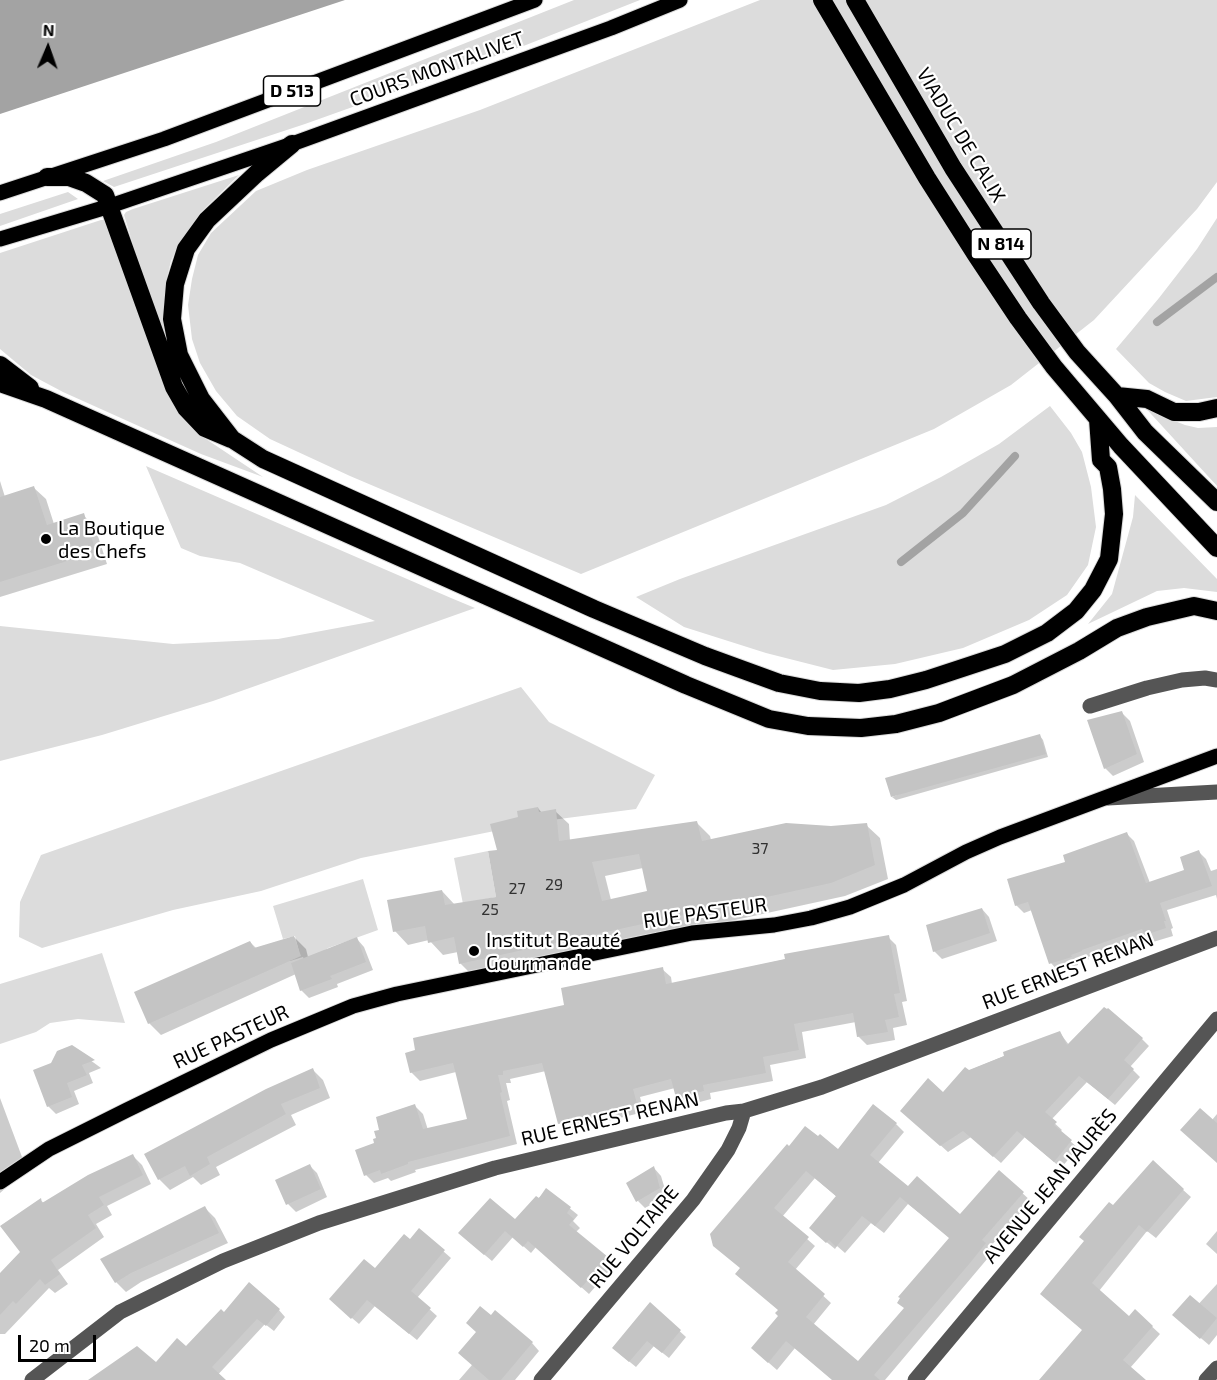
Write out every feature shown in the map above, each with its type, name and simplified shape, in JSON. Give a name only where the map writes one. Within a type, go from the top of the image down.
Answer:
[{"type":"highway","name":"N 814","points":[[822,0],[893,122],[976,255],[1054,367],[1121,446],[1217,548]]},
{"type":"highway","name":"VIADUC DE CALIX","points":[[855,0],[953,168],[1041,303],[1077,352],[1117,396],[1145,432],[1217,502]]},
{"type":"highway","points":[[232,439],[201,399],[179,355],[172,319],[175,284],[186,249],[207,220],[292,144]]},
{"type":"highway","points":[[47,177],[69,177],[86,183],[105,195],[174,387],[186,408],[205,428],[232,439],[263,459],[594,609],[705,656],[780,683],[819,691],[859,693],[890,689],[926,680],[1005,654],[1047,633],[1076,611],[1093,590],[1109,559],[1114,514],[1113,498],[1108,467],[1101,460],[1098,419]]},
{"type":"highway","points":[[0,365],[46,399]]},
{"type":"highway","points":[[0,382],[46,399],[548,624],[769,719],[808,726],[861,728],[896,724],[939,713],[1013,685],[1079,651],[1117,628],[1147,617],[1194,606],[1217,611]]},
{"type":"highway","points":[[1117,396],[1147,399],[1174,412],[1199,412],[1217,408]]},
{"type":"main road","name":"COURS MONTALIVET","points":[[0,193],[164,139],[535,0]]},
{"type":"main road","name":"COURS MONTALIVET","points":[[0,239],[110,206],[292,144],[611,28],[680,0]]},
{"type":"main road","name":"RUE PASTEUR","points":[[0,1182],[49,1149],[127,1110],[270,1040],[353,1006],[397,994],[685,934],[755,927],[811,918],[850,907],[879,896],[966,852],[1217,756]]},
{"type":"street","points":[[1090,706],[1147,688],[1182,680],[1205,678],[1217,680]]},
{"type":"street","points":[[1105,798],[1217,792]]},
{"type":"street","name":"RUE ERNEST RENAN","points":[[32,1380],[120,1312],[223,1261],[319,1223],[495,1168],[726,1113],[744,1111],[822,1087],[1217,938]]},
{"type":"street","name":"AVENUE JEAN JAURÈS","points":[[915,1380],[1217,1019]]},
{"type":"street","name":"RUE VOLTAIRE","points":[[541,1380],[693,1200],[729,1150],[744,1111]]},
{"type":"street","points":[[1206,1380],[1217,1368]]},
{"type":"shaded area","points":[[0,0],[345,0],[0,114]]},
{"type":"shaded area","points":[[574,0],[640,0],[526,45],[305,124],[114,187],[103,181],[216,142]]},
{"type":"shaded area","points":[[760,0],[1217,0],[1217,182],[1197,209],[1094,320],[1011,385],[934,429],[581,574],[350,476],[270,439],[237,416],[216,391],[200,363],[192,339],[188,305],[192,279],[198,255],[211,233],[256,191],[307,170],[480,110]]},
{"type":"shaded area","points":[[239,175],[200,213],[179,243],[171,261],[163,311],[171,351],[156,320],[124,215],[133,209]]},
{"type":"shaded area","points":[[68,192],[78,199],[0,226],[0,214]]},
{"type":"shaded area","points":[[1217,218],[1217,397],[1186,401],[1149,383],[1116,349],[1197,249]]},
{"type":"shaded area","points":[[106,220],[200,435],[263,477],[201,454],[63,392],[31,375],[0,349],[0,253]]},
{"type":"shaded area","points":[[1141,403],[1162,416],[1185,425],[1198,428],[1217,427],[1217,486]]},
{"type":"shaded area","points":[[1050,406],[1071,433],[1082,452],[1091,487],[1096,527],[1088,565],[1067,595],[1029,620],[963,648],[895,664],[833,670],[766,653],[684,627],[636,597],[886,505],[999,444]]},
{"type":"shaded area","points":[[146,466],[475,608],[213,701],[102,735],[0,761],[0,626],[173,644],[278,639],[375,621],[240,563],[200,556],[181,548]]},
{"type":"shaded area","points":[[1135,495],[1217,579],[1217,592],[1184,588],[1157,591],[1088,624],[1112,594],[1133,517]]},
{"type":"shaded area","points":[[521,687],[549,722],[655,775],[636,809],[544,821],[361,858],[261,891],[173,910],[42,948],[19,937],[20,902],[41,855]]},
{"type":"shaded area","points":[[488,851],[496,897],[463,904],[454,858]]},
{"type":"shaded area","points":[[363,879],[378,930],[328,948],[306,964],[303,957],[290,961],[288,955],[299,951],[295,936],[283,939],[273,906]]},
{"type":"shaded area","points":[[102,953],[125,1023],[78,1019],[50,1023],[36,1032],[0,1044],[0,984]]},
{"type":"building","name":"La Boutique des Chefs","points":[[34,486],[47,525],[84,513],[96,552],[0,582],[0,497]]},
{"type":"building","points":[[1122,711],[1137,754],[1104,769],[1087,720]]},
{"type":"building","points":[[1040,734],[1046,754],[891,797],[885,778]]},
{"type":"building","points":[[538,807],[539,812],[556,809],[559,841],[697,821],[702,841],[786,823],[831,826],[867,823],[875,865],[831,883],[459,964],[454,937],[428,943],[425,926],[393,932],[387,900],[442,890],[445,905],[496,897],[488,851],[497,850],[490,824],[518,817],[517,811]],"holes":[[[639,854],[647,891],[602,901],[592,862]]]},
{"type":"building","points":[[1127,832],[1146,883],[1184,870],[1180,857],[1199,850],[1212,886],[1160,903],[1166,928],[1145,935],[1142,929],[1049,964],[1028,902],[1015,906],[1007,879],[1065,862],[1063,855]]},
{"type":"building","points":[[982,908],[990,933],[933,952],[926,925]]},
{"type":"building","points":[[889,935],[900,993],[894,994],[899,1017],[885,1020],[888,1032],[857,1037],[853,1013],[794,1024],[799,1050],[763,1057],[766,1073],[703,1085],[704,1091],[676,1098],[671,1079],[633,1089],[637,1104],[558,1124],[542,1063],[503,1071],[503,1075],[498,1075],[510,1136],[408,1162],[408,1164],[381,1174],[380,1170],[364,1176],[355,1150],[374,1143],[373,1139],[376,1138],[374,1131],[379,1130],[376,1117],[415,1104],[423,1129],[467,1119],[453,1063],[410,1073],[405,1053],[415,1050],[413,1038],[564,1005],[561,988],[663,967],[666,984],[785,959],[784,954]]},
{"type":"building","points":[[294,936],[301,956],[148,1024],[134,992],[250,941],[254,948]]},
{"type":"building","points":[[357,937],[366,962],[330,976],[332,979],[300,991],[291,963]]},
{"type":"building","points":[[1104,1007],[1143,1038],[1124,1060],[1134,1069],[1108,1099],[1079,1076],[1045,1112],[1057,1122],[1054,1125],[1072,1140],[1054,1162],[1017,1131],[993,1157],[963,1131],[940,1146],[900,1111],[928,1078],[943,1092],[965,1067],[969,1070],[1004,1056],[1003,1052],[1060,1031],[1067,1045]]},
{"type":"building","points":[[72,1045],[95,1060],[82,1065],[87,1075],[67,1083],[72,1097],[47,1107],[33,1070],[51,1063],[57,1051]]},
{"type":"building","points":[[313,1068],[320,1088],[281,1104],[286,1114],[207,1157],[210,1164],[190,1176],[185,1166],[158,1180],[144,1154],[266,1089]]},
{"type":"building","points":[[873,1104],[897,1123],[870,1155],[908,1186],[917,1176],[960,1214],[999,1170],[1024,1192],[982,1240],[986,1243],[970,1263],[874,1375],[880,1380],[832,1380],[786,1341],[768,1363],[751,1348],[778,1316],[775,1313],[778,1310],[735,1274],[740,1268],[713,1246],[710,1234],[805,1126],[818,1136],[820,1134],[838,1149]],"holes":[[[806,1171],[836,1196],[809,1228],[826,1243],[829,1240],[836,1247],[862,1216],[875,1226],[900,1197],[949,1238],[898,1297],[900,1298],[897,1303],[904,1308],[858,1361],[806,1317],[825,1294],[788,1262],[809,1237],[774,1208]]]},
{"type":"building","points":[[1200,1108],[1217,1123],[1217,1163],[1180,1130]]},
{"type":"building","points":[[133,1154],[143,1175],[99,1197],[104,1205],[88,1215],[96,1228],[51,1260],[60,1274],[45,1285],[40,1279],[16,1304],[13,1301],[0,1315],[0,1273],[20,1252],[0,1226],[41,1198],[42,1203],[88,1175]]},
{"type":"building","points":[[1153,1160],[1184,1189],[1147,1232],[1139,1225],[1092,1283],[1129,1316],[1135,1309],[1153,1326],[1123,1360],[1146,1380],[1039,1380],[1082,1330],[1040,1294],[1084,1241],[1079,1237],[1109,1202],[1113,1205]]},
{"type":"building","points":[[310,1164],[321,1189],[286,1205],[275,1180]]},
{"type":"building","points":[[654,1166],[660,1188],[636,1202],[626,1183]]},
{"type":"building","points":[[546,1188],[571,1207],[567,1213],[574,1219],[569,1225],[608,1257],[581,1288],[528,1241],[523,1247],[505,1231],[484,1255],[458,1233],[490,1198],[515,1219],[536,1196],[539,1198]]},
{"type":"building","points":[[205,1206],[219,1233],[131,1273],[115,1283],[100,1259]]},
{"type":"building","points":[[419,1228],[445,1250],[411,1291],[431,1308],[409,1334],[367,1300],[351,1319],[329,1299],[364,1259],[375,1268],[404,1234],[410,1239]]},
{"type":"building","points":[[249,1282],[280,1309],[266,1326],[257,1319],[212,1367],[226,1380],[88,1380],[137,1346],[156,1362],[177,1338],[186,1346],[221,1309],[224,1312]]},
{"type":"building","points":[[1190,1295],[1217,1318],[1200,1339],[1172,1315]]},
{"type":"building","points":[[650,1302],[681,1330],[662,1353],[647,1341],[629,1362],[612,1348]]},
{"type":"building","points":[[480,1306],[491,1315],[495,1310],[533,1342],[501,1380],[489,1380],[458,1353],[476,1332],[466,1323]]},
{"type":"waterway","points":[[1157,322],[1217,277]]},
{"type":"waterway","points":[[901,562],[963,513],[1015,456]]},
{"type":"place","name":"La Boutique des Chefs","points":[[46,539]]},
{"type":"place","name":"Institut Beauté Gourmande","points":[[474,951]]}]
